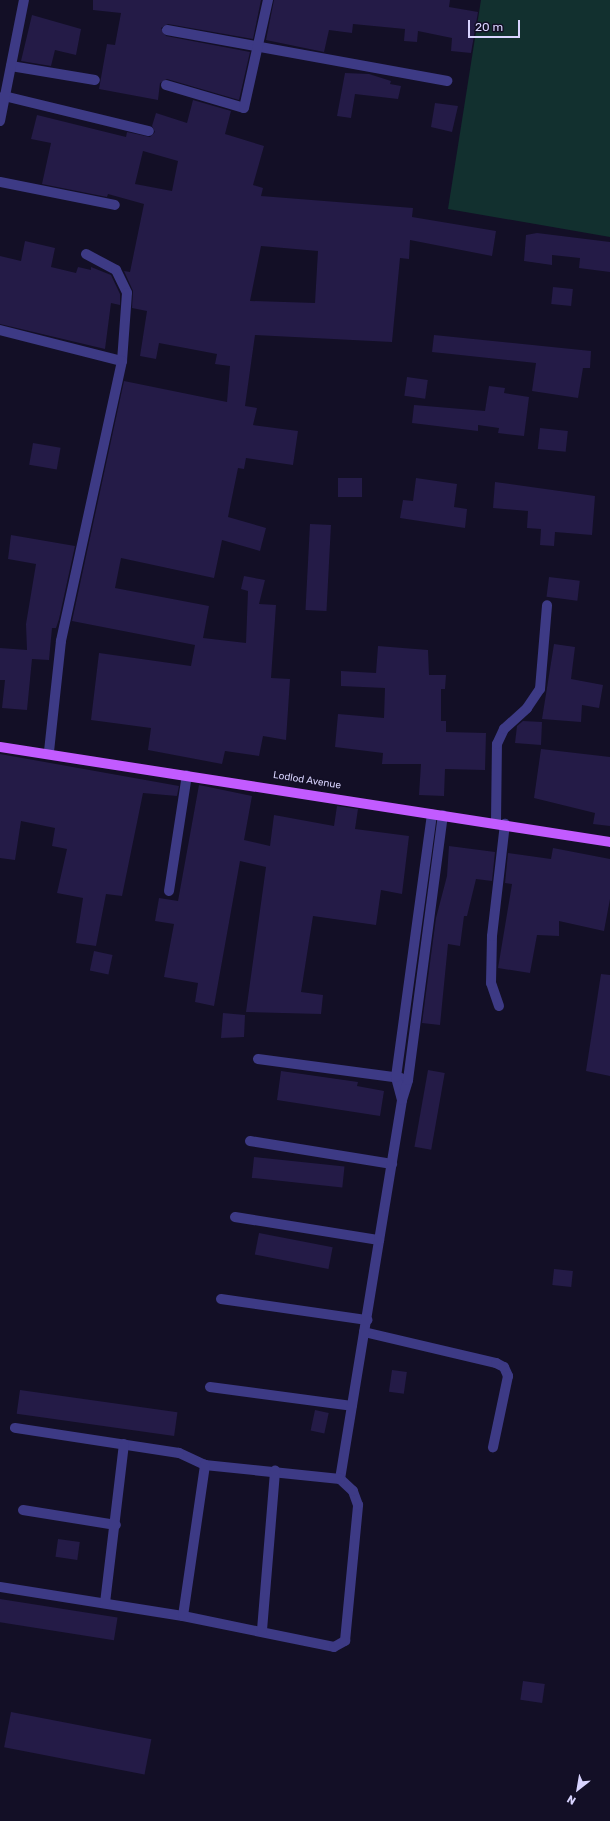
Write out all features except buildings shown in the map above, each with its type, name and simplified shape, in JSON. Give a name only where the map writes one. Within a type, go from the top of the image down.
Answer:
[{"type":"main road","name":"Lodlod Avenue","points":[[0,747],[49,752],[432,814],[500,823],[610,842]]},
{"type":"street","points":[[0,121],[24,0]]},
{"type":"street","points":[[166,85],[244,108],[268,0]]},
{"type":"street","points":[[167,30],[257,48],[447,81]]},
{"type":"street","points":[[11,66],[95,80]]},
{"type":"street","points":[[4,96],[149,131]]},
{"type":"street","points":[[0,182],[115,205]]},
{"type":"street","points":[[49,752],[61,641],[122,361],[127,293],[116,270],[86,254]]},
{"type":"street","points":[[0,330],[122,361]]},
{"type":"street","points":[[499,1006],[491,983],[492,936],[500,823],[497,744],[504,729],[527,708],[540,689],[547,605]]},
{"type":"street","points":[[169,891],[186,775]]},
{"type":"street","points":[[340,1479],[402,1100],[408,1080],[432,814]]},
{"type":"street","points":[[402,1100],[396,1078],[420,934],[443,815]]},
{"type":"street","points":[[258,1059],[408,1080]]},
{"type":"street","points":[[250,1141],[392,1164]]},
{"type":"street","points":[[235,1217],[379,1240]]},
{"type":"street","points":[[221,1299],[366,1320]]},
{"type":"street","points":[[364,1332],[496,1362],[504,1367],[508,1376],[493,1447]]},
{"type":"street","points":[[210,1387],[352,1406]]},
{"type":"street","points":[[0,1588],[183,1616],[262,1630],[334,1647],[345,1641],[358,1505],[352,1491],[340,1479],[275,1471],[205,1465],[179,1453],[15,1428]]},
{"type":"street","points":[[105,1603],[116,1525],[124,1444]]},
{"type":"street","points":[[183,1616],[205,1465]]},
{"type":"street","points":[[262,1630],[275,1471]]},
{"type":"street","points":[[23,1510],[116,1525]]},
{"type":"green space","points":[[481,0],[610,0],[610,237],[448,209]]}]
